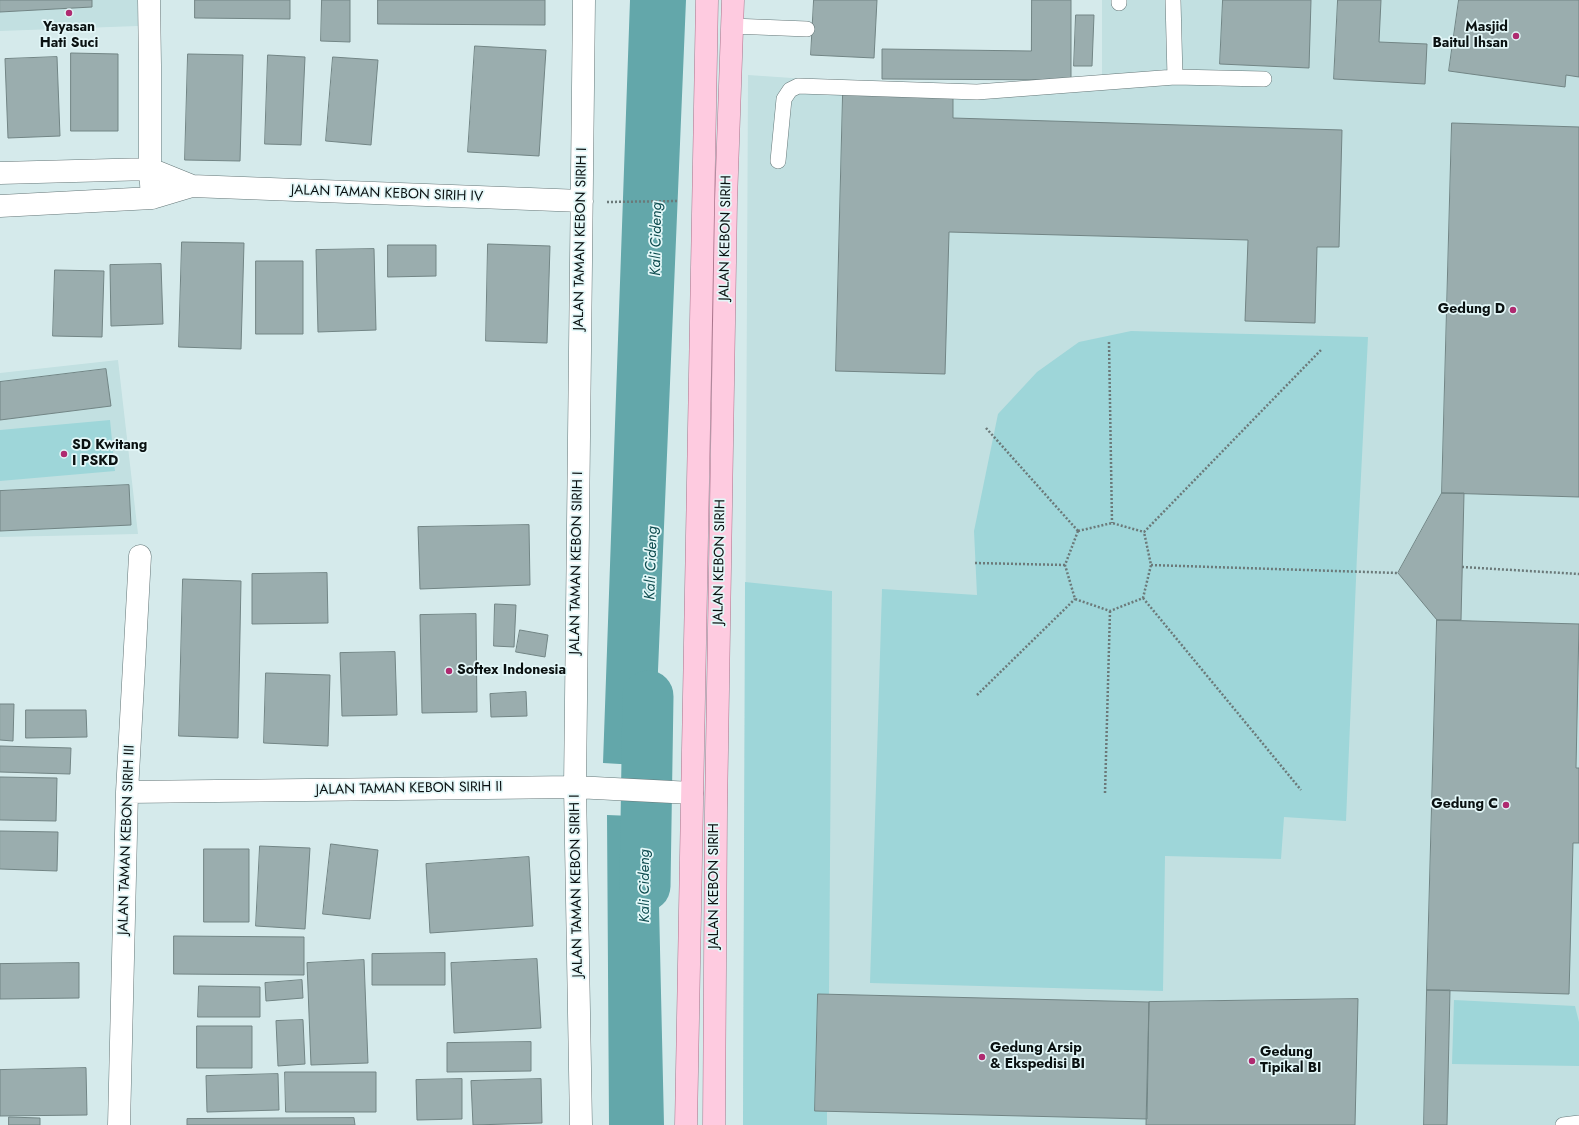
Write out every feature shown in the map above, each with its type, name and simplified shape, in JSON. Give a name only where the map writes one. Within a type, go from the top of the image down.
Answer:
[{"type":"main road","name":"JALAN KEBON SIRIH","points":[[686,1125],[681,792],[707,0]]},
{"type":"main road","name":"JALAN KEBON SIRIH","points":[[714,1125],[716,796],[726,201],[733,0]]},
{"type":"street","points":[[149,0],[150,169],[152,198]]},
{"type":"street","name":"JALAN TAMAN KEBON SIRIH I","points":[[581,1125],[575,787],[584,0]]},
{"type":"street","name":"JALAN TAMAN KEBON SIRIH IV","points":[[0,173],[150,169],[192,186]]},
{"type":"street","name":"JALAN TAMAN KEBON SIRIH IV","points":[[0,206],[152,198],[192,186],[582,201]]},
{"type":"street","name":"JALAN TAMAN KEBON SIRIH III","points":[[119,1125],[127,792],[140,556]]},
{"type":"street","name":"JALAN TAMAN KEBON SIRIH II","points":[[127,792],[575,787],[681,792]]},
{"type":"lane","points":[[1173,0],[1175,77]]},
{"type":"lane","points":[[732,26],[806,29]]},
{"type":"lane","points":[[778,161],[784,99],[790,90],[798,86],[977,92],[1175,77],[1264,79]]},
{"type":"lane","points":[[1563,1125],[1579,1123]]},
{"type":"path","points":[[616,202],[684,201]]},
{"type":"path","points":[[1109,342],[1112,523]]},
{"type":"path","points":[[1144,532],[1321,350]]},
{"type":"path","points":[[986,428],[1078,531]]},
{"type":"path","points":[[1078,531],[1112,523],[1144,532]]},
{"type":"path","points":[[1075,599],[1066,565],[1078,531]]},
{"type":"path","points":[[1143,598],[1151,565],[1144,532]]},
{"type":"path","points":[[975,563],[1066,565]]},
{"type":"path","points":[[1151,565],[1398,573]]},
{"type":"path","points":[[1462,567],[1579,574]]},
{"type":"path","points":[[1075,599],[1110,611],[1143,598]]},
{"type":"path","points":[[1143,598],[1301,790]]},
{"type":"path","points":[[977,695],[1075,599]]},
{"type":"path","points":[[1105,792],[1110,611]]},
{"type":"shaded area","name":"Yayasan Hati Suci","points":[[0,0],[137,0],[138,26],[0,31]]},
{"type":"shaded area","points":[[1102,0],[1579,0],[1579,1125],[743,1125],[748,75],[807,79],[1102,88]]},
{"type":"shaded area","points":[[1131,331],[1368,337],[1346,821],[1284,817],[1281,859],[1165,856],[1163,991],[870,983],[882,589],[977,595],[974,531],[998,414],[1037,372],[1079,342]]},
{"type":"shaded area","name":"SD Kwitang I PSKD","points":[[118,360],[138,534],[0,537],[0,373]]},
{"type":"shaded area","points":[[110,420],[115,471],[0,481],[0,430]]},
{"type":"shaded area","points":[[745,582],[832,591],[829,994],[818,994],[815,1110],[827,1111],[827,1125],[743,1125]]},
{"type":"shaded area","points":[[1454,1000],[1575,1006],[1579,1022],[1579,1066],[1452,1064]]},
{"type":"water","points":[[630,0],[686,0],[654,766],[603,763]]},
{"type":"water","points":[[607,815],[657,817],[664,1125],[609,1125]]},
{"type":"building","points":[[0,0],[92,0],[92,7],[0,12]]},
{"type":"building","points":[[195,0],[290,0],[290,19],[195,18]]},
{"type":"building","points":[[322,0],[350,0],[350,42],[321,41]]},
{"type":"building","points":[[378,0],[545,0],[545,25],[378,24]]},
{"type":"building","points":[[814,0],[877,0],[874,58],[811,55]]},
{"type":"building","points":[[1032,0],[1071,0],[1071,80],[882,79],[882,49],[1031,51]]},
{"type":"building","points":[[1223,0],[1311,0],[1309,68],[1220,64]]},
{"type":"building","points":[[1338,0],[1381,0],[1379,42],[1427,44],[1425,84],[1334,79]]},
{"type":"building","name":"Masjid Baitul Ihsan","points":[[1459,0],[1579,0],[1579,77],[1566,75],[1565,87],[1449,71]]},
{"type":"building","points":[[1076,15],[1094,15],[1092,66],[1074,66]]},
{"type":"building","points":[[475,46],[546,50],[539,156],[468,152]]},
{"type":"building","points":[[71,53],[118,54],[118,131],[71,131]]},
{"type":"building","points":[[188,54],[243,55],[240,161],[185,160]]},
{"type":"building","points":[[268,55],[305,57],[301,145],[265,144]]},
{"type":"building","points":[[57,57],[60,136],[8,138],[5,59]]},
{"type":"building","points":[[333,57],[378,60],[371,145],[326,141]]},
{"type":"building","points":[[843,94],[953,97],[953,118],[1342,130],[1339,247],[1317,247],[1315,323],[1245,321],[1248,240],[949,232],[945,374],[836,371]]},
{"type":"building","name":"Gedung D","points":[[1452,123],[1579,127],[1579,497],[1442,493]]},
{"type":"building","points":[[182,242],[244,243],[241,349],[179,347]]},
{"type":"building","points":[[488,244],[550,246],[547,343],[486,341]]},
{"type":"building","points":[[388,245],[436,245],[436,276],[388,277]]},
{"type":"building","points":[[374,249],[376,330],[318,332],[316,250]]},
{"type":"building","points":[[256,261],[303,261],[303,334],[256,334]]},
{"type":"building","points":[[161,264],[163,324],[111,326],[110,265]]},
{"type":"building","points":[[55,270],[104,271],[102,337],[53,336]]},
{"type":"building","points":[[106,369],[111,406],[0,420],[0,382]]},
{"type":"building","points":[[129,485],[131,525],[0,531],[0,491]]},
{"type":"building","points":[[1442,493],[1464,493],[1461,620],[1437,620],[1398,573]]},
{"type":"building","points":[[529,525],[530,585],[420,589],[418,527]]},
{"type":"building","points":[[327,573],[328,623],[252,624],[252,574]]},
{"type":"building","points":[[183,579],[241,581],[238,738],[179,736]]},
{"type":"building","points":[[495,604],[516,605],[514,647],[494,646]]},
{"type":"building","points":[[476,614],[477,712],[422,713],[420,615]]},
{"type":"building","name":"Gedung C","points":[[1437,620],[1579,624],[1576,768],[1579,768],[1579,843],[1573,843],[1569,994],[1427,990]]},
{"type":"building","points":[[520,630],[548,635],[545,657],[516,652]]},
{"type":"building","points":[[395,652],[397,715],[342,716],[340,653]]},
{"type":"building","points":[[266,673],[330,675],[328,746],[264,743]]},
{"type":"building","points":[[526,692],[527,716],[491,717],[490,694]]},
{"type":"building","points":[[0,704],[14,704],[13,741],[0,740]]},
{"type":"building","points":[[26,710],[86,710],[87,737],[26,738]]},
{"type":"building","points":[[0,746],[71,748],[70,774],[0,772]]},
{"type":"building","points":[[0,777],[57,778],[56,821],[0,820]]},
{"type":"building","points":[[0,831],[58,832],[57,871],[0,869]]},
{"type":"building","points":[[331,844],[378,850],[370,919],[323,914]]},
{"type":"building","points":[[260,846],[310,848],[305,929],[256,926]]},
{"type":"building","points":[[204,849],[249,849],[249,922],[204,922]]},
{"type":"building","points":[[529,857],[533,926],[430,933],[426,864]]},
{"type":"building","points":[[174,936],[304,937],[304,975],[174,974]]},
{"type":"building","points":[[445,953],[445,985],[372,985],[372,954]]},
{"type":"building","points":[[537,959],[541,1028],[454,1033],[451,963]]},
{"type":"building","points":[[364,960],[368,1063],[311,1065],[307,963]]},
{"type":"building","points":[[79,963],[79,998],[0,999],[0,964]]},
{"type":"building","points":[[302,980],[303,998],[266,1001],[265,983]]},
{"type":"building","points":[[199,986],[260,987],[260,1017],[198,1017]]},
{"type":"building","points":[[1427,990],[1450,990],[1447,1125],[1424,1125]]},
{"type":"building","name":"Gedung Arsip & Ekspedisi BI","points":[[818,994],[1149,1002],[1147,1119],[815,1111]]},
{"type":"building","name":"Gedung Tipikal BI","points":[[1358,999],[1355,1125],[1146,1125],[1149,1002]]},
{"type":"building","points":[[303,1020],[305,1064],[278,1066],[276,1021]]},
{"type":"building","points":[[197,1026],[252,1026],[252,1068],[197,1068]]},
{"type":"building","points":[[531,1042],[531,1071],[447,1072],[447,1043]]},
{"type":"building","points":[[86,1068],[87,1115],[0,1116],[0,1070]]},
{"type":"building","points":[[285,1072],[376,1072],[376,1112],[286,1112]]},
{"type":"building","points":[[278,1074],[279,1110],[207,1112],[206,1076]]},
{"type":"building","points":[[462,1079],[462,1119],[417,1120],[416,1080]]},
{"type":"building","points":[[541,1079],[542,1123],[473,1125],[471,1081]]},
{"type":"building","points":[[9,1117],[40,1118],[40,1125],[9,1125]]},
{"type":"building","points":[[354,1118],[355,1125],[187,1125],[187,1119]]},
{"type":"waterway","name":"Kali Cideng","points":[[645,886],[648,696]]},
{"type":"place","name":"Yayasan Hati Suci","points":[[69,13]]},
{"type":"place","name":"Masjid Baitul Ihsan","points":[[1516,36]]},
{"type":"place","name":"Gedung D","points":[[1513,310]]},
{"type":"place","name":"SD Kwitang I PSKD","points":[[64,454]]},
{"type":"place","name":"Softex Indonesia","points":[[449,671]]},
{"type":"place","name":"Gedung C","points":[[1506,805]]},
{"type":"place","name":"Gedung Arsip & Ekspedisi BI","points":[[982,1057]]},
{"type":"place","name":"Gedung Tipikal BI","points":[[1252,1061]]}]
